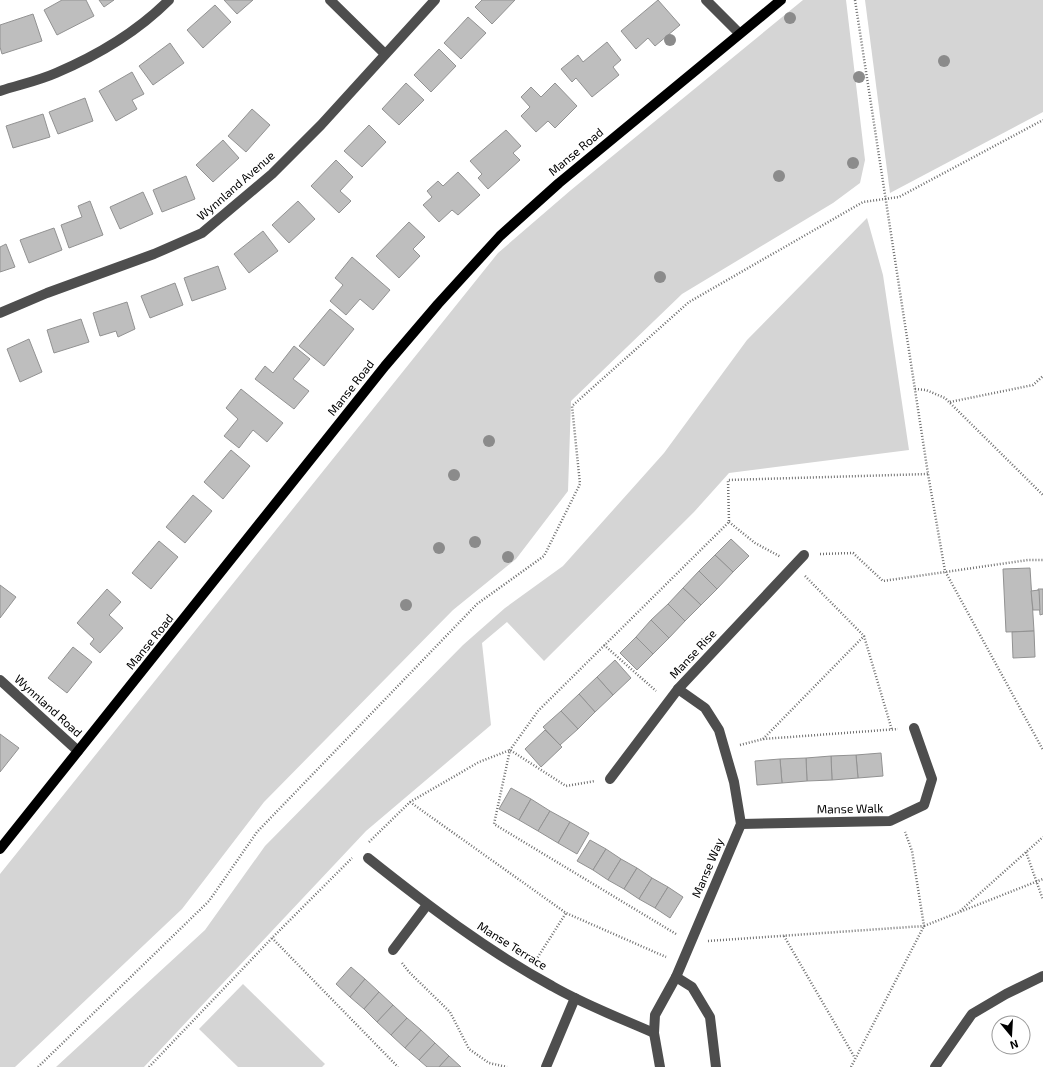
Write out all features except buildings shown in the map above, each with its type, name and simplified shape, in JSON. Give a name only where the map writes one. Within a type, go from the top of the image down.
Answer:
[{"type":"main road","name":"Manse Road","points":[[0,849],[216,581],[385,366],[438,304],[500,236],[559,182],[781,0]]},
{"type":"street","points":[[0,90],[55,74],[88,58],[128,33],[169,0]]},
{"type":"street","points":[[330,0],[385,54]]},
{"type":"street","name":"Wynnland Avenue","points":[[0,313],[47,292],[154,254],[202,233],[272,174],[321,125],[435,0]]},
{"type":"street","points":[[706,0],[739,33]]},
{"type":"street","name":"Manse Rise","points":[[610,779],[678,689],[804,555]]},
{"type":"street","name":"Wynnland Road","points":[[0,680],[78,751]]},
{"type":"street","points":[[678,689],[705,708],[719,730],[734,782],[741,824]]},
{"type":"street","name":"Manse Walk","points":[[741,824],[890,821],[924,805],[932,779],[914,728]]},
{"type":"street","name":"Manse Way","points":[[660,1067],[654,1033],[655,1015],[676,977],[741,824]]},
{"type":"street","name":"Manse Terrace","points":[[368,858],[427,905],[490,949],[575,998],[654,1033]]},
{"type":"street","points":[[393,950],[427,905]]},
{"type":"street","points":[[935,1067],[972,1014],[1006,994],[1043,976]]},
{"type":"street","points":[[676,977],[692,987],[710,1017],[716,1067]]},
{"type":"street","points":[[546,1067],[575,998]]},
{"type":"path","points":[[855,0],[928,474],[945,571],[1043,750]]},
{"type":"path","points":[[38,1067],[209,901],[257,832],[472,610],[544,556],[580,484],[572,406],[689,302],[863,202],[900,198],[1043,120]]},
{"type":"path","points":[[950,402],[1032,385],[1043,376]]},
{"type":"path","points":[[915,388],[926,390],[945,398],[950,402],[1043,495]]},
{"type":"path","points":[[928,474],[728,480],[729,522],[538,711],[510,750],[494,824],[680,936],[711,941],[924,926],[1043,879]]},
{"type":"path","points":[[729,522],[755,543],[795,565],[864,636],[892,730]]},
{"type":"path","points":[[804,555],[853,552],[883,581],[1028,560],[1043,560]]},
{"type":"path","points":[[763,739],[864,636]]},
{"type":"path","points":[[604,645],[668,702]]},
{"type":"path","points":[[724,748],[763,739],[914,728]]},
{"type":"path","points":[[410,802],[566,913],[682,963]]},
{"type":"path","points":[[851,1067],[924,926],[912,851],[898,817]]},
{"type":"path","points":[[959,913],[1043,836]]},
{"type":"path","points":[[1026,852],[1043,900]]},
{"type":"path","points":[[528,972],[566,913]]},
{"type":"path","points":[[784,936],[856,1058]]},
{"type":"path","points":[[272,938],[398,1067]]},
{"type":"path","points":[[393,950],[409,972],[450,1012],[468,1049],[489,1063],[507,1067]]},
{"type":"shaded area","points":[[803,0],[846,0],[865,160],[860,183],[833,203],[682,294],[571,401],[568,491],[516,559],[453,610],[264,802],[182,909],[15,1067],[0,1067],[0,874],[498,253],[571,190]]},
{"type":"shaded area","points":[[865,0],[1043,0],[1043,112],[890,193]]},
{"type":"shaded area","points":[[867,218],[883,275],[909,450],[729,473],[694,512],[544,661],[507,622],[482,643],[491,725],[366,831],[144,1067],[56,1067],[205,930],[265,846],[463,645],[505,608],[563,566],[664,453],[747,340]]},
{"type":"shaded area","points":[[243,984],[325,1064],[322,1067],[238,1067],[199,1029]]}]
